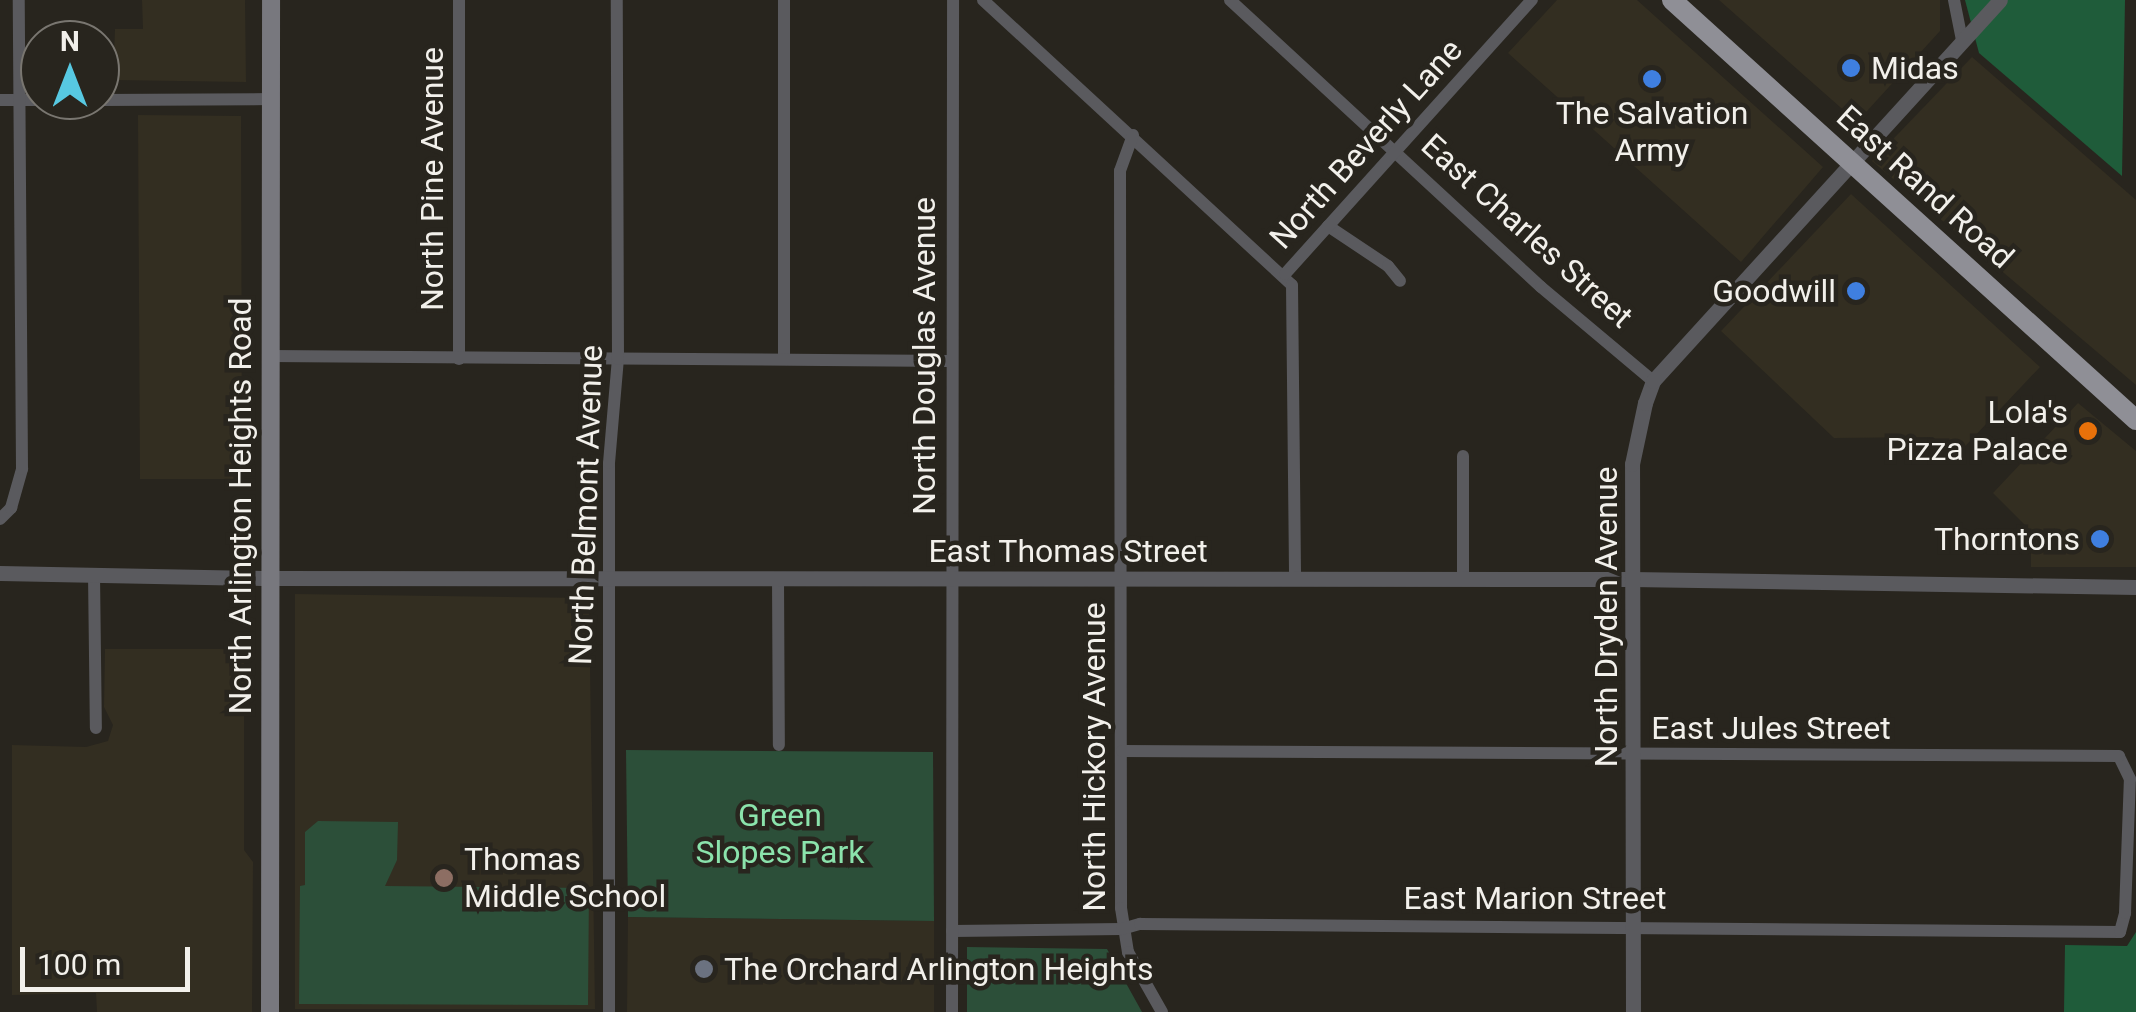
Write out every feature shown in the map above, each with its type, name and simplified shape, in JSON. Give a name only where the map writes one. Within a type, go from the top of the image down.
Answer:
[{"type":"main road","name":"North Arlington Heights Road","points":[[270,0],[270,1012]]},
{"type":"main road","name":"East Rand Road","points":[[1672,0],[2136,420]]},
{"type":"street","points":[[0,100],[20,100],[19,0]]},
{"type":"street","name":"North Pine Avenue","points":[[459,0],[459,359]]},
{"type":"street","name":"North Belmont Avenue","points":[[609,1012],[609,440],[618,359],[617,0]]},
{"type":"street","points":[[784,0],[784,359]]},
{"type":"street","name":"North Douglas Avenue","points":[[952,0],[952,1012]]},
{"type":"street","points":[[983,0],[1285,274]]},
{"type":"street","name":"East Charles Street","points":[[1230,0],[1541,287],[1653,381]]},
{"type":"street","name":"North Beverly Lane","points":[[1295,579],[1292,285],[1285,274],[1532,0]]},
{"type":"street","points":[[1954,0],[1962,40]]},
{"type":"street","name":"North Dryden Avenue","points":[[1633,1012],[1632,464],[1653,381],[2000,0]]},
{"type":"street","points":[[120,100],[270,99]]},
{"type":"street","points":[[0,520],[11,508],[22,469],[20,120]]},
{"type":"street","name":"North Hickory Avenue","points":[[1133,135],[1120,172],[1122,930],[1128,952],[1162,1012]]},
{"type":"street","points":[[1328,226],[1388,266],[1400,282]]},
{"type":"street","points":[[270,356],[950,361]]},
{"type":"street","points":[[1462,456],[1463,579]]},
{"type":"street","name":"East Thomas Street","points":[[0,573],[269,578],[1631,579],[2136,588]]},
{"type":"street","points":[[94,574],[96,728]]},
{"type":"street","points":[[778,578],[779,745]]},
{"type":"street","name":"East Jules Street","points":[[1122,751],[2119,756],[2130,779],[2125,913],[2120,932]]},
{"type":"street","name":"East Marion Street","points":[[952,931],[1122,930],[1140,924],[2120,932]]},
{"type":"shaded area","points":[[142,0],[245,0],[246,82],[120,80],[120,29],[143,29]]},
{"type":"shaded area","points":[[1557,0],[1637,0],[1823,167],[1741,262],[1508,53]]},
{"type":"shaded area","points":[[1719,0],[1940,0],[1940,31],[1857,122]]},
{"type":"shaded area","points":[[1972,57],[2136,200],[2136,385],[1872,161]]},
{"type":"shaded area","points":[[138,115],[241,116],[242,479],[140,479]]},
{"type":"shaded area","points":[[1851,194],[2040,367],[1955,457],[1933,437],[1834,438],[1721,331]]},
{"type":"shaded area","points":[[2078,403],[2136,451],[2136,567],[2031,567],[2031,531],[1993,493]]},
{"type":"shaded area","name":"Thomas Middle School","points":[[295,594],[589,598],[595,1009],[295,1009]]},
{"type":"shaded area","points":[[105,649],[244,649],[244,850],[253,862],[252,1012],[97,1012],[96,993],[12,995],[12,745],[86,747],[108,741],[113,725],[104,707]]},
{"type":"shaded area","points":[[628,917],[934,921],[934,1012],[627,1012]]},
{"type":"green space","points":[[1965,0],[2125,0],[2122,176],[1979,53]]},
{"type":"green space","name":"Green Slopes Park","points":[[626,750],[933,752],[934,921],[628,917]]},
{"type":"green space","points":[[318,821],[398,822],[397,860],[385,886],[589,888],[588,1005],[299,1004],[300,886],[305,885],[305,832]]},
{"type":"green space","points":[[2136,932],[2136,1012],[2064,1012],[2065,945],[2127,946]]},
{"type":"green space","points":[[967,947],[1107,949],[1142,1012],[967,1012]]},
{"type":"place","name":"Midas","points":[[1851,68]]},
{"type":"place","name":"The Salvation Army","points":[[1652,79]]},
{"type":"place","name":"Goodwill","points":[[1856,291]]},
{"type":"place","name":"Lola's Pizza Palace","points":[[2088,431]]},
{"type":"place","name":"Thorntons","points":[[2100,539]]},
{"type":"place","name":"Thomas Middle School","points":[[444,878]]},
{"type":"place","name":"The Orchard Arlington Heights","points":[[704,969]]}]
